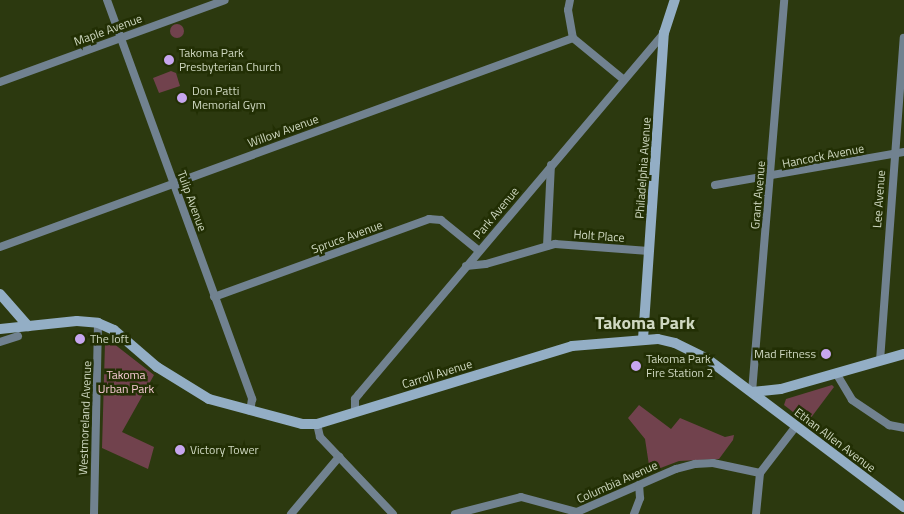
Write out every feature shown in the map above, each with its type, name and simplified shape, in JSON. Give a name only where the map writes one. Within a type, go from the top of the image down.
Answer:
[{"type":"main road","name":"Philadelphia Avenue","points":[[643,339],[664,33],[675,0]]},
{"type":"main road","points":[[0,294],[28,326]]},
{"type":"main road","name":"Carroll Avenue","points":[[0,329],[77,321],[98,323],[114,330],[157,367],[203,396],[250,411],[302,424],[317,424],[572,346],[643,339],[675,343],[702,356],[752,392]]},
{"type":"main road","points":[[752,392],[781,389],[904,354]]},
{"type":"main road","name":"Ethan Allen Avenue","points":[[752,392],[904,507]]},
{"type":"street","name":"Tulip Avenue","points":[[107,0],[252,399],[250,411]]},
{"type":"street","name":"Maple Avenue","points":[[0,82],[225,0]]},
{"type":"street","points":[[570,0],[568,10],[573,38],[623,79]]},
{"type":"street","name":"Grant Avenue","points":[[752,392],[784,0]]},
{"type":"street","name":"Park Avenue","points":[[355,411],[355,399],[623,79],[664,33]]},
{"type":"street","name":"Willow Avenue","points":[[0,247],[573,38]]},
{"type":"street","name":"Lee Avenue","points":[[880,361],[904,38]]},
{"type":"street","name":"Hancock Avenue","points":[[715,185],[770,177],[904,152]]},
{"type":"street","points":[[547,246],[551,165]]},
{"type":"street","name":"Spruce Avenue","points":[[214,297],[429,219],[441,220],[479,251]]},
{"type":"street","name":"Holt Place","points":[[466,266],[486,264],[547,246],[649,251]]},
{"type":"street","name":"Westmoreland Avenue","points":[[94,514],[98,323]]},
{"type":"street","points":[[0,342],[18,336]]},
{"type":"street","points":[[836,373],[852,400],[889,425],[904,428]]},
{"type":"street","points":[[317,424],[320,437],[393,514]]},
{"type":"street","points":[[756,514],[760,473],[796,426]]},
{"type":"street","points":[[291,514],[339,456]]},
{"type":"street","name":"Columbia Avenue","points":[[455,514],[521,497],[577,512],[639,485],[695,464],[713,463],[760,473]]},
{"type":"street","points":[[634,514],[640,498],[639,485]]},
{"type":"street","points":[[489,514],[491,504]]},
{"type":"green space","points":[[174,24],[180,24],[184,31],[180,38],[174,38],[170,34],[170,28]]},
{"type":"green space","points":[[171,71],[176,73],[180,86],[159,93],[153,78]]},
{"type":"green space","name":"Takoma Urban Park","points":[[109,340],[154,375],[122,432],[154,447],[148,469],[102,448],[105,343]]},
{"type":"green space","points":[[832,385],[834,387],[807,423],[784,405],[786,399]]},
{"type":"green space","points":[[639,405],[671,429],[680,418],[725,437],[734,435],[733,440],[719,459],[679,461],[650,472],[645,439],[628,418]]},
{"type":"place","name":"Takoma Park Presbyterian Church","points":[[169,60]]},
{"type":"place","name":"Don Patti Memorial Gym","points":[[182,98]]},
{"type":"place","name":"The loft","points":[[80,339]]},
{"type":"place","name":"Mad Fitness","points":[[826,354]]},
{"type":"place","name":"Takoma Park Fire Station 2","points":[[636,366]]},
{"type":"place","name":"Victory Tower","points":[[180,450]]},
{"type":"district","name":"Takoma Park","points":[[645,323]]}]
